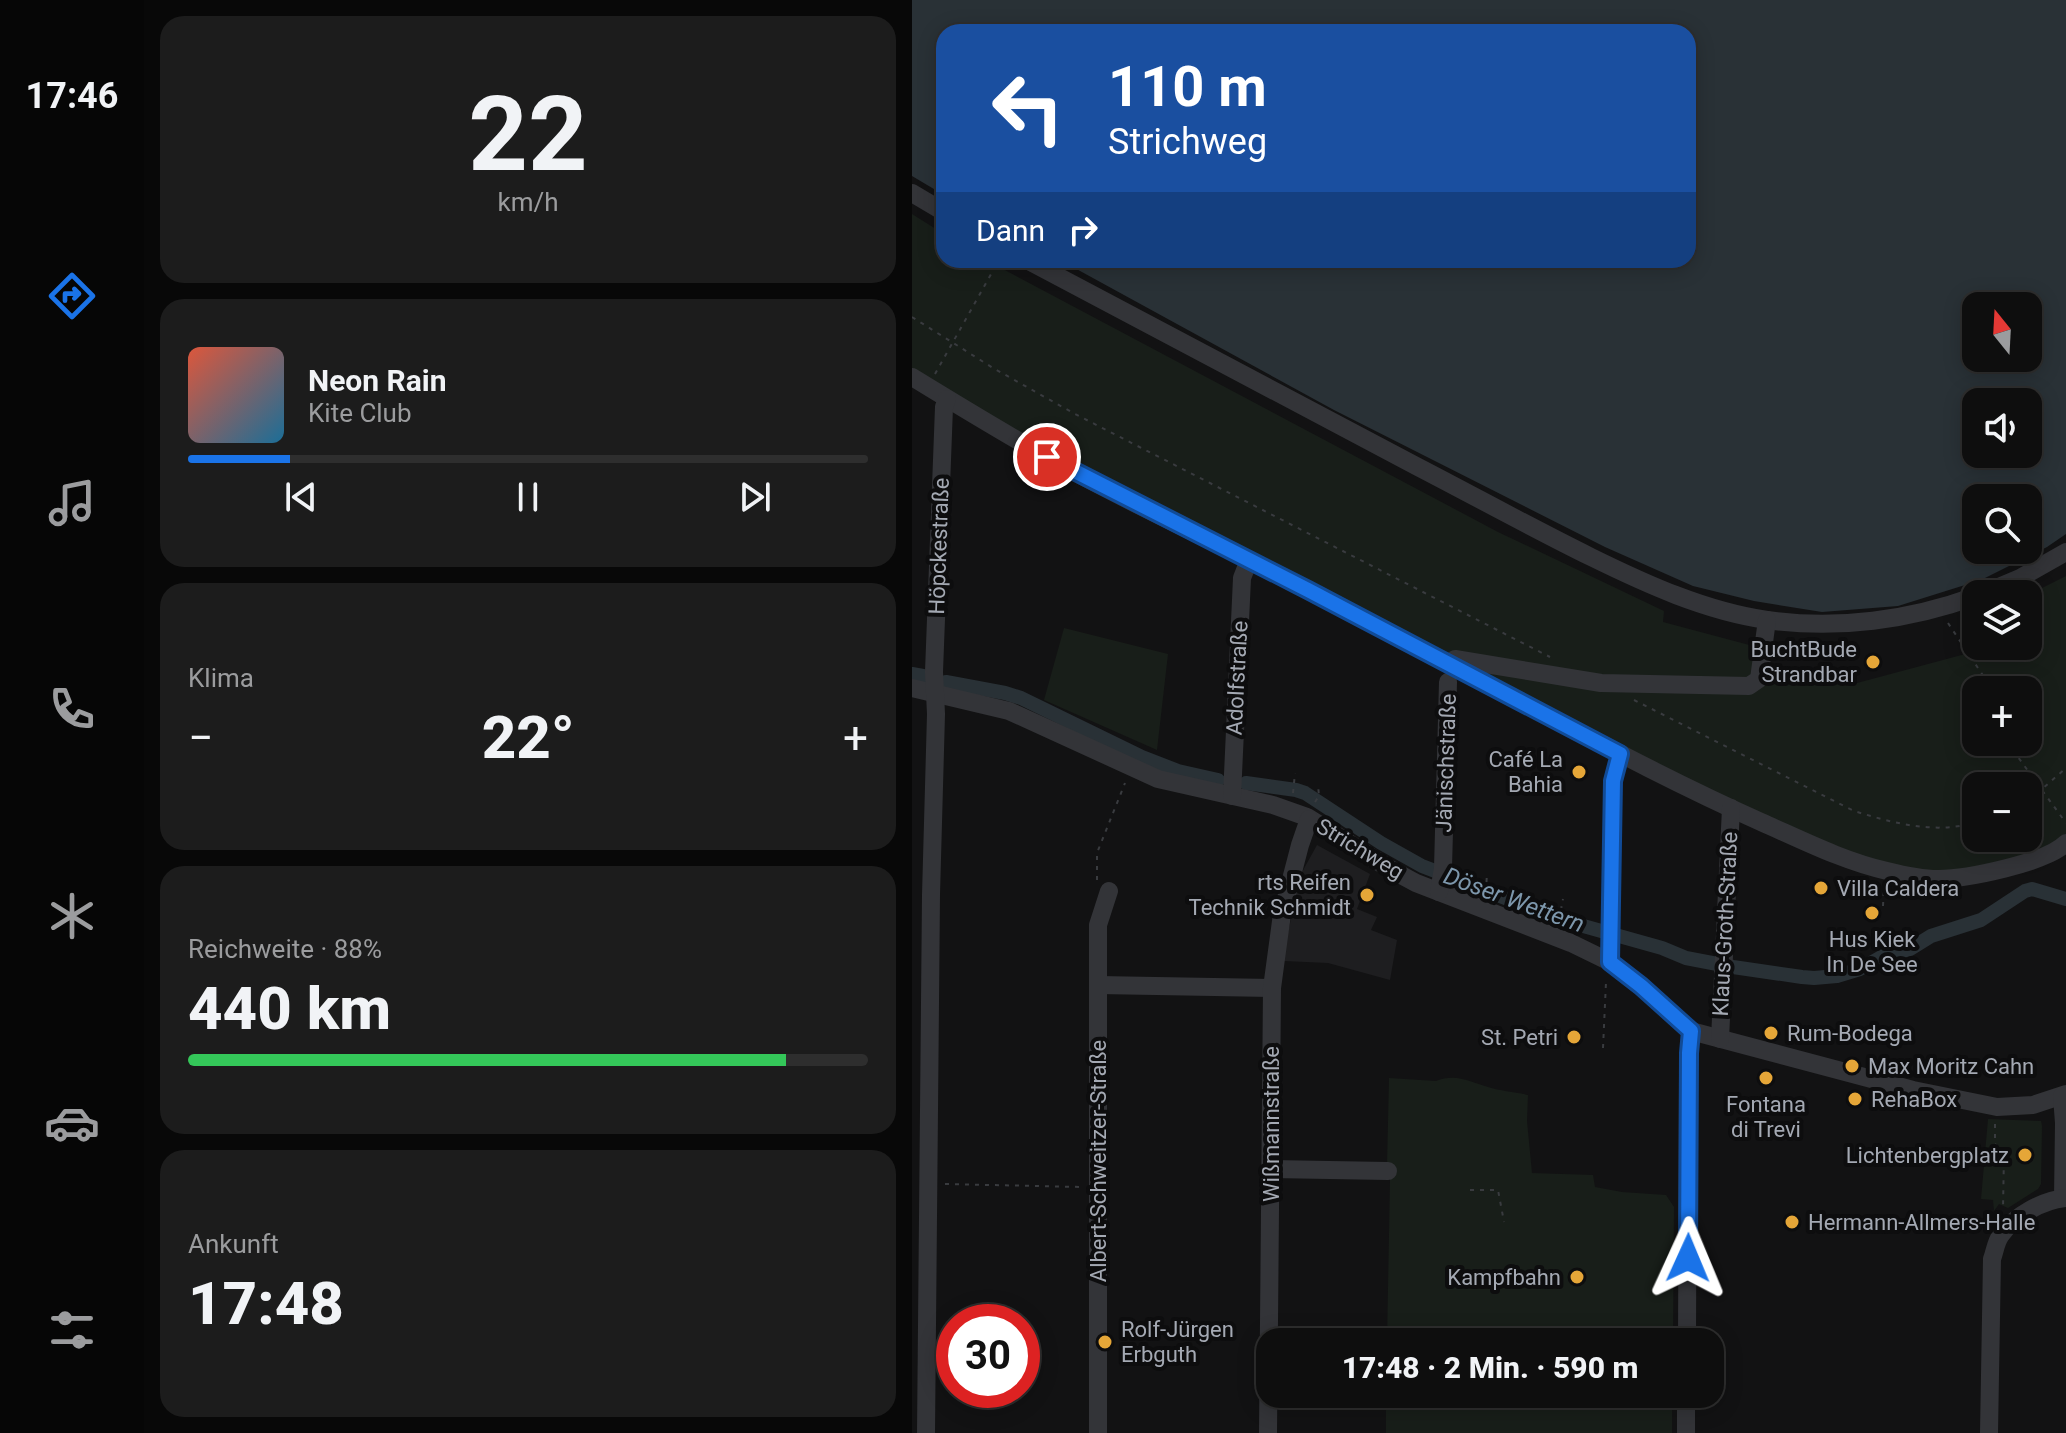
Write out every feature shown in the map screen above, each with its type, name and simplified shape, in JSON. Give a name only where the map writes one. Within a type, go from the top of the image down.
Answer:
[{"type":"street","points":[[912,193],[936,207]]},
{"type":"street","points":[[1042,268],[1537,531],[1673,594],[1731,613],[1808,623],[1859,622],[1909,615],[1962,601]]},
{"type":"street","points":[[912,377],[1047,457],[1249,560],[1449,673],[1799,839],[1856,862],[1913,877],[1937,879],[1959,878],[2006,867],[2050,854],[2066,843]]},
{"type":"street","name":"Höpckestraße","points":[[926,1433],[934,693],[944,407],[947,399]]},
{"type":"street","points":[[2015,580],[2066,552]]},
{"type":"street","name":"Adolfstraße","points":[[1232,796],[1242,578],[1249,560]]},
{"type":"street","points":[[1449,673],[1455,659],[1601,683],[1749,686],[1759,679],[1767,620]]},
{"type":"street","name":"Jänischstraße","points":[[1441,879],[1449,673]]},
{"type":"street","name":"Strichweg","points":[[912,688],[1017,715],[1158,779],[1290,810],[1312,811],[1390,869],[1416,883],[1441,879],[1610,962],[1691,1031],[1913,1090],[1997,1107],[2033,1105],[2064,1095]]},
{"type":"street","points":[[1610,962],[1613,781],[1620,754]]},
{"type":"street","name":"Klaus-Groth-Straße","points":[[1720,1039],[1731,808]]},
{"type":"street","name":"Wißmannstraße","points":[[1268,1433],[1272,988],[1282,914],[1312,811]]},
{"type":"street","name":"Albert-Schweitzer-Straße","points":[[1098,1433],[1098,925],[1103,886]]},
{"type":"street","points":[[1098,985],[1272,988]]},
{"type":"street","points":[[1687,1328],[1688,1063],[1691,1031]]},
{"type":"street","points":[[1989,1433],[1992,1259],[1999,1237],[2022,1216],[2048,1202],[2064,1198],[2064,1095]]},
{"type":"street","points":[[1271,1169],[1388,1171]]},
{"type":"street","points":[[1686,1408],[1686,1433]]},
{"type":"path","points":[[936,373],[995,268]]},
{"type":"path","points":[[912,317],[993,368],[1075,414],[1560,662]]},
{"type":"path","points":[[1942,607],[1949,624],[1983,676]]},
{"type":"path","points":[[1629,697],[1854,811],[1893,823],[1932,827],[1962,825]]},
{"type":"path","points":[[1103,886],[1097,853],[1132,767]]},
{"type":"path","points":[[2042,789],[2066,768]]},
{"type":"path","points":[[1293,796],[1295,773]]},
{"type":"path","points":[[1312,811],[1319,796],[1318,785]]},
{"type":"path","points":[[2042,791],[2066,823]]},
{"type":"path","points":[[1485,895],[1487,872]]},
{"type":"path","points":[[1883,906],[1885,882]]},
{"type":"path","points":[[1558,923],[1563,899]]},
{"type":"path","points":[[1603,1048],[1605,992],[1610,962]]},
{"type":"path","points":[[1995,1125],[1995,1144],[2004,1153],[2002,1208]]},
{"type":"path","points":[[927,1183],[1098,1188]]},
{"type":"path","points":[[1470,1190],[1498,1190],[1504,1222]]},
{"type":"shaded area","points":[[912,0],[2066,0],[2066,534],[2042,550],[2042,484],[1962,484],[1962,564],[2013,564],[1981,580],[1962,580],[1962,586],[1898,606],[1822,612],[1754,601],[1693,586],[1605,547],[1334,410],[1075,268],[1696,268],[1696,24],[936,24],[936,190],[912,176]]},
{"type":"shaded area","points":[[912,214],[936,229],[936,268],[1001,268],[1498,532],[1664,611],[1663,622],[1753,646],[1764,666],[1820,683],[1857,683],[1962,655],[1962,660],[2042,660],[2042,588],[2066,576],[2066,836],[2059,844],[2042,850],[2042,772],[1962,772],[1962,852],[2035,852],[1981,870],[1914,873],[1801,836],[1096,479],[912,372]]},
{"type":"shaded area","points":[[1064,628],[1168,654],[1157,750],[1044,700]]},
{"type":"shaded area","points":[[1317,845],[1370,874],[1357,909],[1377,917],[1371,930],[1397,940],[1390,980],[1328,963],[1284,961],[1301,874]]},
{"type":"shaded area","points":[[1389,1078],[1436,1081],[1456,1078],[1528,1095],[1532,1173],[1593,1175],[1595,1187],[1666,1195],[1674,1207],[1673,1328],[1387,1328],[1390,1179],[1387,1165]]},
{"type":"shaded area","name":"Lichtenbergplatz","points":[[1988,1119],[2041,1121],[2042,1126],[2041,1184],[2008,1208],[1999,1204],[1994,1211],[1993,1200],[1981,1199]]},
{"type":"shaded area","points":[[1386,1408],[1672,1408],[1672,1433],[1386,1433]]},
{"type":"waterway","name":"Döser Wettern","points":[[912,674],[923,676]]},
{"type":"waterway","name":"Döser Wettern","points":[[946,682],[1021,698],[1142,757],[1178,771],[1218,780]]},
{"type":"waterway","name":"Döser Wettern","points":[[1246,783],[1305,793],[1422,866],[1562,920],[1662,948],[1686,958],[1802,977],[1837,976],[1860,969],[1883,956],[1910,949],[1931,936],[1981,920],[2025,891],[2032,889],[2066,899]]},
{"type":"place","name":"BuchtBude Strandbar","points":[[1873,662]]},
{"type":"place","name":"Café La Bahia","points":[[1579,772]]},
{"type":"place","name":"Villa Caldera","points":[[1821,888]]},
{"type":"place","name":"rts Reifen Technik Schmidt","points":[[1367,895]]},
{"type":"place","name":"Hus Kiek In De See","points":[[1872,913]]},
{"type":"place","name":"Rum-Bodega","points":[[1771,1033]]},
{"type":"place","name":"St. Petri","points":[[1574,1037]]},
{"type":"place","name":"Max Moritz Cahn","points":[[1852,1066]]},
{"type":"place","name":"Fontana di Trevi","points":[[1766,1078]]},
{"type":"place","name":"RehaBox","points":[[1855,1099]]},
{"type":"place","name":"Lichtenbergplatz","points":[[2025,1155]]},
{"type":"place","name":"Hermann-Allmers-Halle","points":[[1792,1222]]},
{"type":"place","name":"Kampfbahn","points":[[1577,1277]]},
{"type":"place","name":"Rolf-Jürgen Erbguth","points":[[1105,1342]]},
{"type":"route","points":[[1047,457],[1620,754],[1613,781],[1610,962],[1691,1031],[1688,1258]]}]
